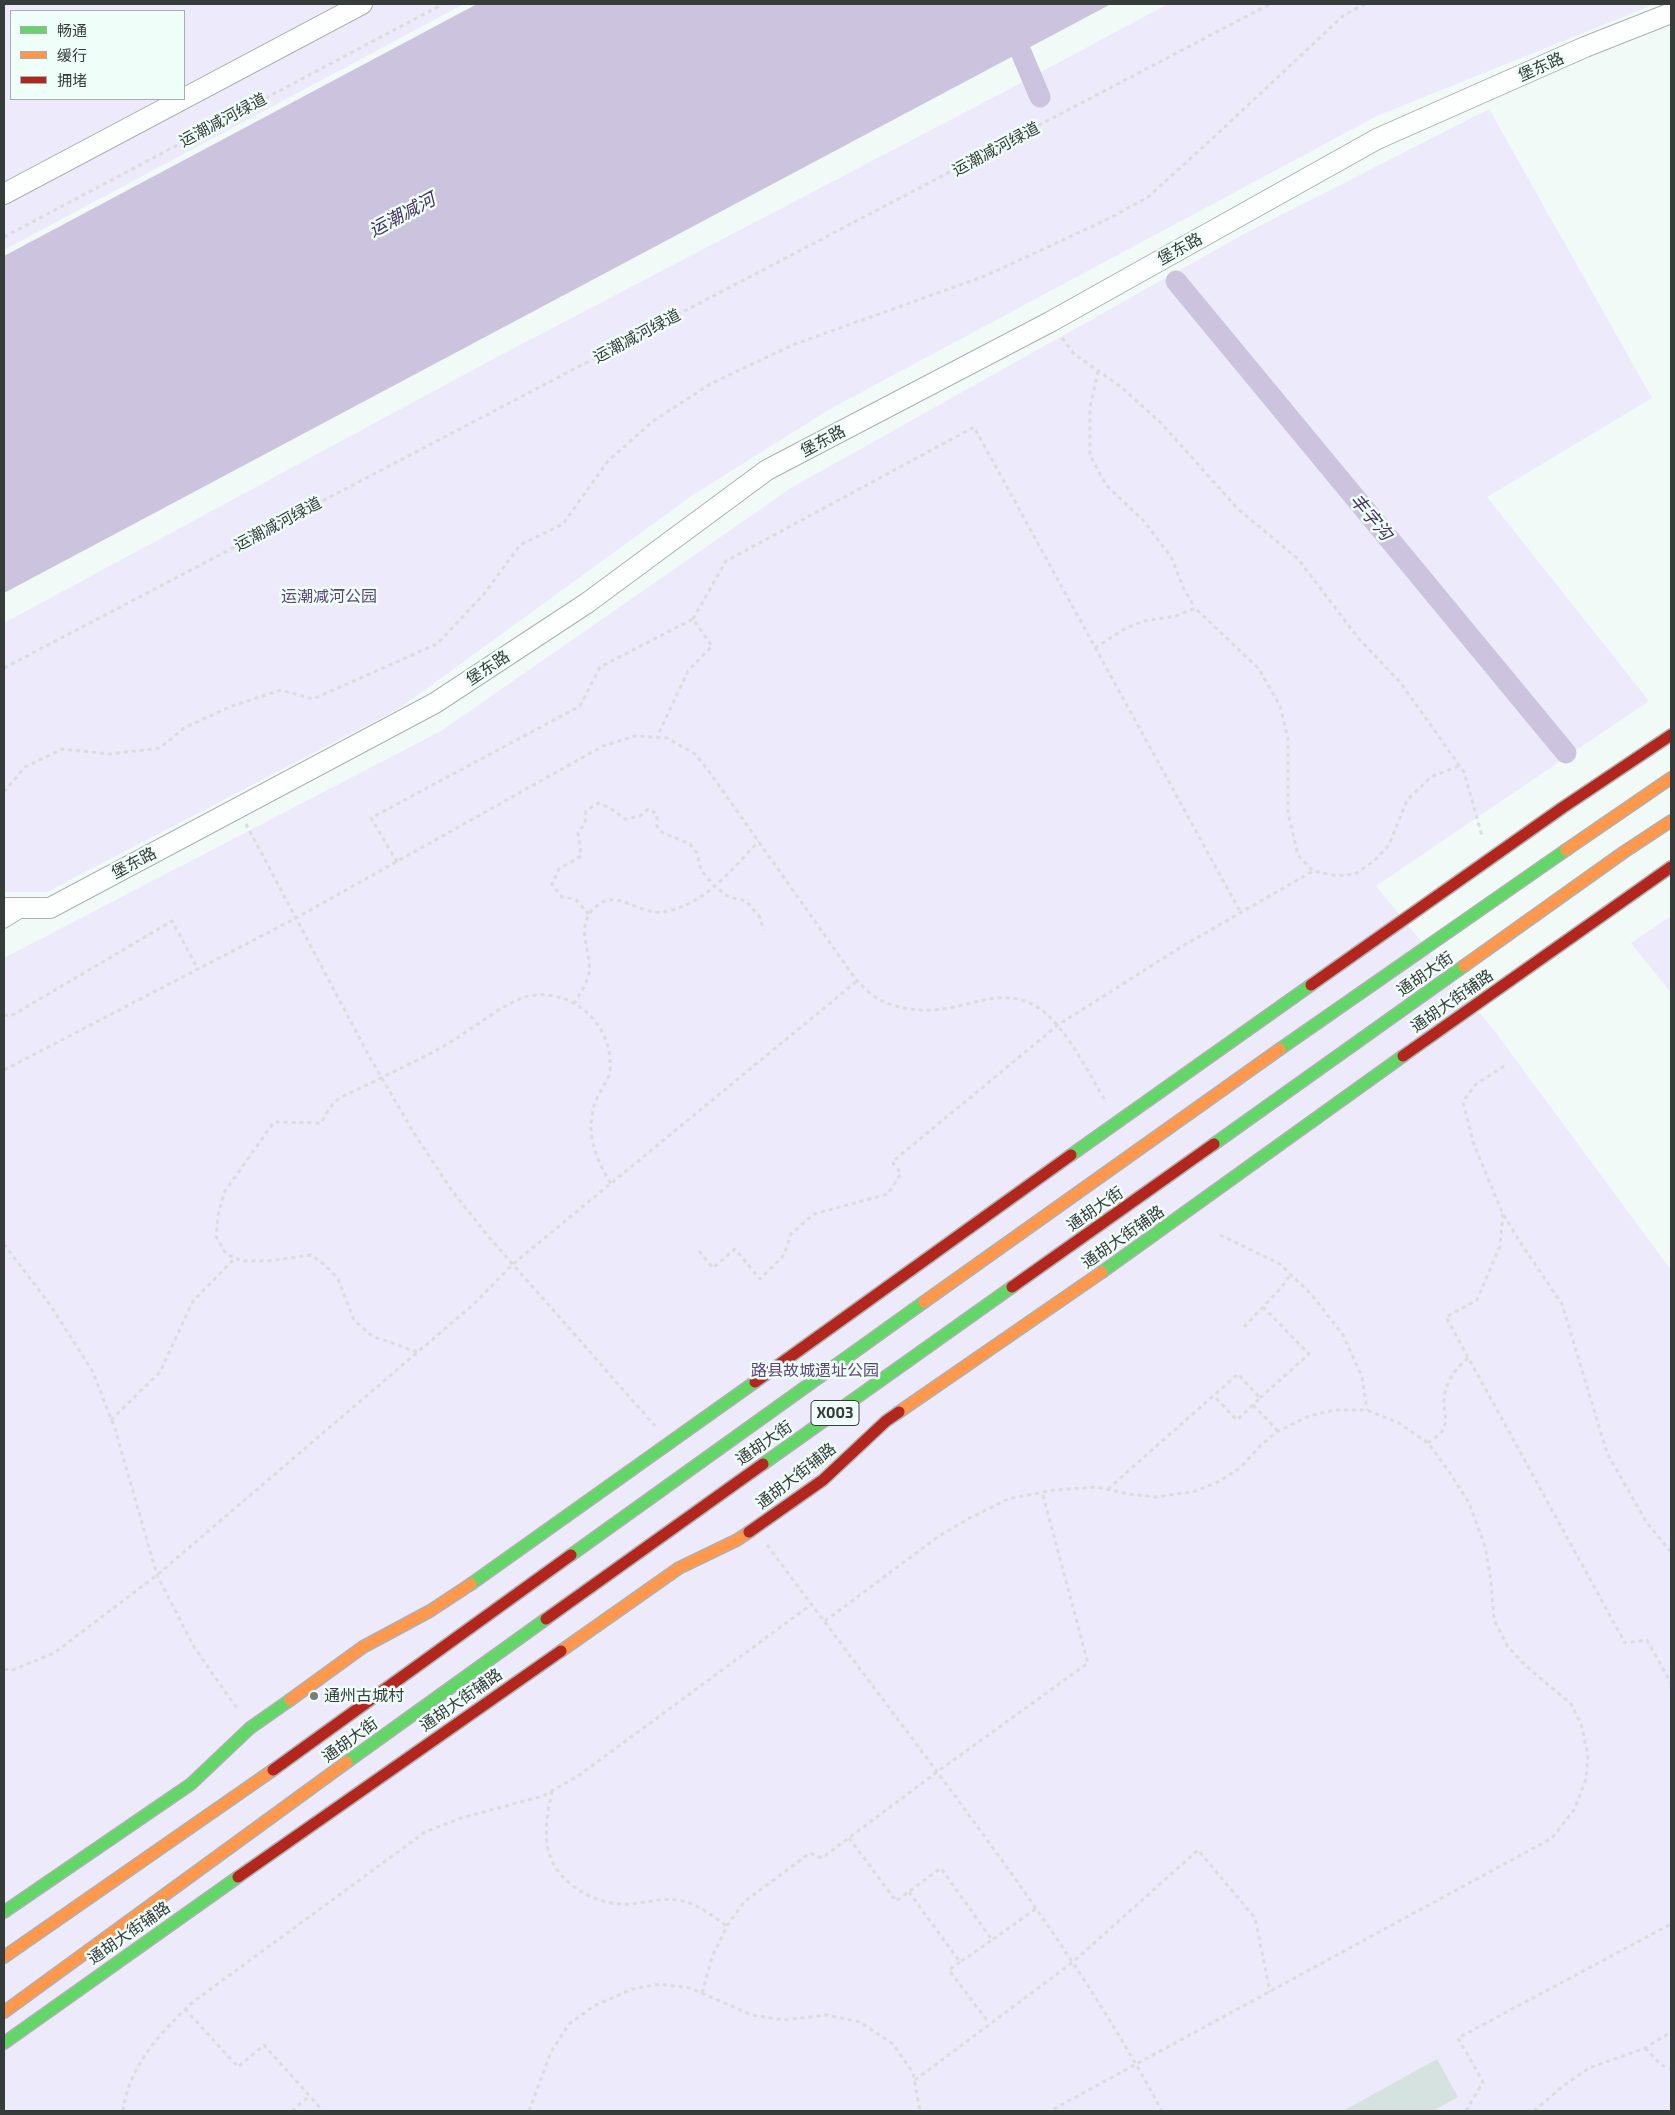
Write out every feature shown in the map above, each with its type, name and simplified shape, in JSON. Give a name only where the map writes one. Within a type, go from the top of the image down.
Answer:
[{"type":"street","points":[[185,98],[362,4]]},
{"type":"street","name":"堡东路","points":[[4,908],[50,908],[435,703],[587,602],[767,470],[1050,322],[1377,139],[1585,47],[1671,13]]},
{"type":"street","points":[[4,194],[181,100]]},
{"type":"street","points":[[4,1912],[191,1784],[250,1728],[363,1647],[430,1611],[504,1562],[1119,1121],[1562,808],[1671,735]]},
{"type":"street","name":"通胡大街","points":[[4,1957],[335,1726],[778,1406],[1118,1165],[1671,778]]},
{"type":"street","name":"通胡大街","points":[[4,2012],[738,1481],[1624,852],[1671,821]]},
{"type":"street","name":"通胡大街辅路","points":[[4,2043],[325,1815],[679,1568],[737,1540],[792,1502],[823,1480],[886,1421],[1151,1238],[1311,1121],[1671,867]]},
{"type":"lane","points":[[4,923],[28,908]]},
{"type":"path","name":"运潮减河绿道","points":[[4,237],[443,4]]},
{"type":"path","name":"运潮减河绿道","points":[[4,668],[1270,4]]},
{"type":"path","points":[[4,792],[25,767],[62,749],[110,754],[160,748],[184,728],[229,707],[281,690],[313,699],[437,644],[484,594],[520,545],[563,524],[608,461],[653,420],[712,383],[795,344],[985,276],[1108,219],[1148,196],[1344,15],[1365,4]]},
{"type":"path","points":[[1050,322],[1074,354],[1120,386],[1161,423],[1238,509],[1298,559],[1359,640],[1400,682],[1464,772],[1484,844]]},
{"type":"path","points":[[1098,371],[1090,408],[1090,455],[1106,485],[1144,521],[1171,557],[1184,589],[1195,608],[1259,669],[1280,706],[1288,739],[1288,813],[1298,855],[1314,871],[1338,876],[1355,874],[1374,861],[1389,845],[1407,800],[1430,777],[1459,766]]},
{"type":"path","points":[[397,862],[371,818],[580,706],[600,667],[693,619],[726,561],[974,427],[1241,913]]},
{"type":"path","points":[[1095,648],[1126,628],[1144,621],[1176,616],[1195,608]]},
{"type":"path","points":[[657,737],[688,671],[712,646],[693,619]]},
{"type":"path","points":[[4,1070],[296,918],[603,746],[635,736],[657,737],[667,738],[694,754],[708,770],[857,981],[878,1000],[904,1008],[933,1010],[990,998],[1014,998],[1041,1010],[1058,1025],[1119,1121]]},
{"type":"path","points":[[589,914],[575,899],[562,897],[552,884],[559,869],[581,856],[578,833],[586,823],[586,811],[598,803],[610,808],[624,819],[640,816],[648,809],[657,814],[657,826],[663,833],[690,844],[697,853],[701,870],[714,886],[729,897],[746,901],[759,916],[764,930]]},
{"type":"path","points":[[237,808],[382,1078],[414,1133],[450,1188],[488,1236],[657,1428]]},
{"type":"path","points":[[574,1004],[589,973],[584,934],[589,914],[604,901],[620,900],[661,912],[683,907],[704,896],[758,841]]},
{"type":"path","points":[[699,1251],[713,1268],[735,1250],[760,1279],[784,1255],[791,1234],[814,1214],[888,1194],[901,1173],[892,1162],[1058,1025],[1181,947],[1314,871]]},
{"type":"path","points":[[4,1015],[11,1016],[172,921],[198,969]]},
{"type":"path","points":[[4,1669],[12,1670],[54,1653],[157,1575],[475,1303],[514,1264],[857,981]]},
{"type":"path","points":[[417,1352],[372,1336],[354,1320],[338,1279],[325,1265],[311,1255],[268,1261],[242,1261],[226,1254],[216,1236],[218,1215],[225,1191],[274,1122],[321,1123],[335,1101],[456,1039],[523,997],[539,995],[566,999],[588,1011],[600,1028],[609,1051],[610,1073],[597,1098],[590,1120],[590,1127],[591,1141],[601,1167],[611,1184]]},
{"type":"path","points":[[1504,1066],[1475,1085],[1463,1102],[1474,1145],[1503,1214],[1562,1304],[1607,1453],[1647,1523],[1671,1552]]},
{"type":"path","points":[[1503,1214],[1500,1246],[1477,1300],[1446,1317],[1625,1643],[1648,1640],[1671,1683]]},
{"type":"path","points":[[1220,1235],[1280,1264],[1312,1295],[1343,1335],[1362,1377],[1367,1410]]},
{"type":"path","points":[[4,1244],[51,1306],[93,1372],[111,1420],[157,1575],[194,1647],[250,1728]]},
{"type":"path","points":[[111,1420],[160,1372],[193,1301],[235,1258]]},
{"type":"path","points":[[1244,1327],[1281,1288],[1290,1274]]},
{"type":"path","points":[[1214,1396],[1237,1420],[1309,1354],[1263,1307]]},
{"type":"path","points":[[1428,1443],[1442,1431],[1446,1419],[1444,1401],[1447,1386],[1458,1365],[1468,1358]]},
{"type":"path","points":[[1108,1489],[1238,1374],[1260,1398]]},
{"type":"path","points":[[1253,1405],[1278,1431]]},
{"type":"path","points":[[825,1621],[939,1536],[1008,1499],[1042,1492],[1097,1487],[1128,1494],[1157,1497],[1196,1491],[1220,1481],[1241,1467],[1278,1431],[1309,1416],[1334,1410],[1367,1410],[1399,1423],[1428,1443],[1448,1470],[1469,1503],[1485,1546],[1491,1581],[1494,1620],[1508,1647],[1526,1666],[1571,1704],[1581,1724],[1588,1755],[1586,1779],[1574,1810],[1552,1838],[1050,2111]]},
{"type":"path","points":[[702,1993],[712,1957],[728,1926],[744,1902],[810,1853],[822,1858],[1088,1663],[1042,1492]]},
{"type":"path","points":[[767,1544],[1037,1908],[1137,2065],[1162,2111]]},
{"type":"path","points":[[124,2111],[125,2098],[139,2064],[162,2031],[185,2009],[425,1832],[461,1818],[543,1796],[578,1776],[812,1604]]},
{"type":"path","points":[[552,1791],[546,1819],[547,1846],[555,1866],[570,1884],[592,1898],[620,1904],[648,1900],[676,1900],[699,1906],[728,1926]]},
{"type":"path","points":[[849,1838],[896,1901],[941,1868],[992,1940]]},
{"type":"path","points":[[914,2080],[1073,1962],[1198,1850],[1255,1918],[1270,1992]]},
{"type":"path","points":[[909,1892],[960,1962]]},
{"type":"path","points":[[989,2024],[949,1970],[1037,1908]]},
{"type":"path","points":[[1466,2111],[1482,2082],[1458,2038],[1671,1924]]},
{"type":"path","points":[[528,2111],[551,2052],[569,2024],[594,2006],[632,1989],[660,1984],[690,1988],[752,2015],[784,2020],[827,2015],[860,2022],[893,2044],[913,2073],[920,2111]]},
{"type":"path","points":[[185,2009],[238,2067],[264,2045],[323,2111]]},
{"type":"path","points":[[1534,2111],[1563,2086],[1589,2068],[1646,2048],[1671,2032]]},
{"type":"path","points":[[1646,2048],[1661,2065],[1671,2069]]},
{"type":"path","points":[[292,2111],[309,2096]]},
{"type":"green space","points":[[4,4],[464,4],[4,250]]},
{"type":"green space","name":"运潮减河公园","points":[[1168,4],[1655,4],[1377,116],[830,409],[693,495],[400,708],[47,892],[4,892],[4,623],[497,357]]},
{"type":"green space","name":"路县故城遗址公园","points":[[1489,109],[1652,398],[1487,497],[1649,701],[1376,886],[1496,1033],[1671,1270],[1671,2111],[4,2111],[4,958],[441,731],[791,488],[1244,234]]},
{"type":"green space","points":[[1671,916],[1671,993],[1631,943]]},
{"type":"water","name":"运潮减河","points":[[477,4],[1111,4],[4,593],[4,256]]},
{"type":"building","points":[[1437,2059],[1458,2097],[1433,2111],[1343,2111]]},
{"type":"waterway","name":"丰字沟","points":[[983,4],[1021,52],[1040,97]]},
{"type":"waterway","name":"丰字沟","points":[[1176,281],[1566,753]]},
{"type":"traffic: fast","points":[[1280,1049],[1566,850]]},
{"type":"traffic: fast","points":[[1214,1144],[1464,966]]},
{"type":"traffic: fast","points":[[1071,1155],[1311,985]]},
{"type":"traffic: fast","points":[[1102,1272],[1403,1056]]},
{"type":"traffic: fast","points":[[763,1464],[1012,1287]]},
{"type":"traffic: fast","points":[[571,1555],[924,1302]]},
{"type":"traffic: fast","points":[[471,1584],[755,1382]]},
{"type":"traffic: fast","points":[[347,1762],[546,1619]]},
{"type":"traffic: fast","points":[[4,1912],[191,1784],[250,1728],[290,1700]]},
{"type":"traffic: fast","points":[[4,2043],[238,1877]]},
{"type":"traffic: slow","points":[[1566,850],[1671,778]]},
{"type":"traffic: slow","points":[[1464,966],[1624,852],[1671,821]]},
{"type":"traffic: slow","points":[[924,1302],[1280,1049]]},
{"type":"traffic: slow","points":[[899,1412],[1102,1272]]},
{"type":"traffic: slow","points":[[561,1651],[679,1568],[737,1540],[749,1532]]},
{"type":"traffic: slow","points":[[290,1700],[363,1647],[430,1611],[471,1584]]},
{"type":"traffic: slow","points":[[4,2012],[347,1762]]},
{"type":"traffic: slow","points":[[4,1957],[273,1770]]},
{"type":"traffic: jam","points":[[1311,985],[1562,808],[1671,735]]},
{"type":"traffic: jam","points":[[1403,1056],[1671,867]]},
{"type":"traffic: jam","points":[[1012,1287],[1214,1144]]},
{"type":"traffic: jam","points":[[755,1382],[1071,1155]]},
{"type":"traffic: jam","points":[[749,1532],[823,1480],[886,1421],[899,1412]]},
{"type":"traffic: jam","points":[[546,1619],[763,1464]]},
{"type":"traffic: jam","points":[[273,1770],[571,1555]]},
{"type":"traffic: jam","points":[[238,1877],[561,1651]]},
{"type":"place","name":"通州古城村","points":[[314,1696]]}]
